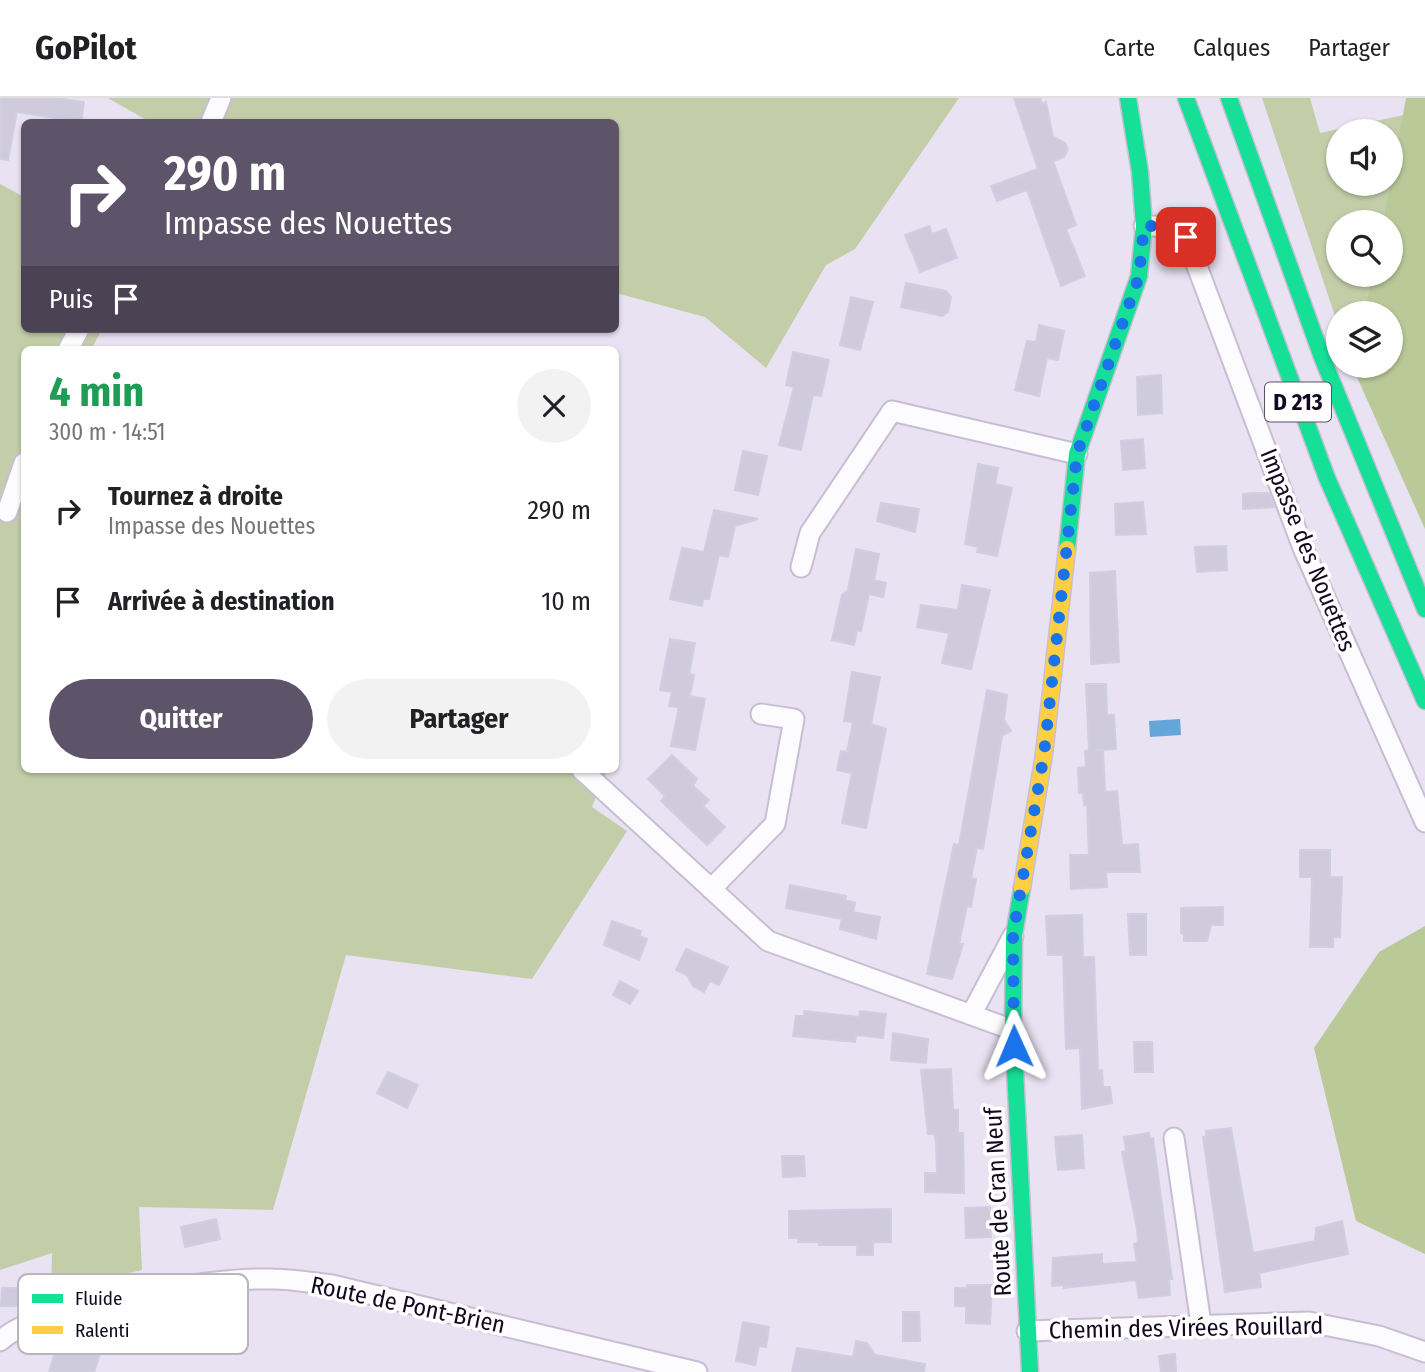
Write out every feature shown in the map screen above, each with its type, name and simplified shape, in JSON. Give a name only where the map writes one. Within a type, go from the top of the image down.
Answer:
[{"type":"main road","name":"Route de Cran Neuf","points":[[1030,1372],[1013,1030],[1013,935],[1044,754],[1077,454],[1139,276],[1144,226],[1140,172],[1128,98]]},
{"type":"main road","name":"D 213","points":[[1186,98],[1269,328],[1352,540],[1425,701]]},
{"type":"main road","name":"D 213","points":[[1229,98],[1322,357],[1425,609]]},
{"type":"street","points":[[212,119],[221,98]]},
{"type":"street","name":"Impasse des Nouettes","points":[[1144,226],[1156,226],[1186,237],[1303,548],[1425,822]]},
{"type":"street","points":[[801,567],[810,533],[892,411],[1077,454]]},
{"type":"street","points":[[10,513],[21,474]]},
{"type":"street","points":[[711,889],[775,824],[794,719],[761,714]]},
{"type":"street","points":[[585,773],[768,941],[1013,1030]]},
{"type":"street","points":[[971,1015],[1013,935]]},
{"type":"street","points":[[1174,1138],[1202,1324]]},
{"type":"street","name":"Route de Pont-Brien","points":[[248,1280],[332,1284],[697,1372]]},
{"type":"street","name":"Chemin des Virées Rouillard","points":[[1027,1331],[1308,1321],[1379,1336],[1425,1352]]},
{"type":"street","name":"Route de Pont-Brien","points":[[0,1341],[18,1328]]},
{"type":"green space","points":[[108,98],[959,98],[855,249],[826,265],[766,368],[705,317],[619,294],[619,119],[145,119]]},
{"type":"green space","points":[[1262,98],[1310,98],[1320,133],[1326,132],[1326,196],[1388,196],[1386,210],[1326,210],[1326,287],[1370,287],[1366,301],[1330,301]]},
{"type":"green space","points":[[1406,98],[1425,98],[1425,529],[1357,378],[1403,378],[1403,301],[1366,301],[1370,287],[1403,287],[1403,210],[1385,210],[1388,196],[1403,196],[1402,119]]},
{"type":"green space","points":[[1404,115],[1403,120],[1385,119]]},
{"type":"green space","points":[[0,184],[21,195],[21,333],[100,333],[93,346],[21,346],[21,773],[606,773],[592,807],[627,831],[532,979],[346,955],[273,1210],[139,1207],[142,1270],[125,1274],[51,1274],[52,1253],[0,1270]]},
{"type":"green space","points":[[1425,926],[1425,1254],[1356,1221],[1314,1048],[1379,952]]},
{"type":"water","points":[[1180,719],[1181,735],[1150,737],[1149,721]]},
{"type":"building","points":[[0,98],[57,98],[84,102],[81,119],[62,119],[17,112],[8,160],[0,159]]},
{"type":"building","points":[[1014,98],[1040,98],[1042,104],[1046,102],[1053,137],[1065,143],[1068,149],[1064,157],[1053,161],[1076,225],[1066,229],[1085,276],[1061,286],[1027,190],[997,201],[991,186],[1038,169]]},
{"type":"building","points":[[929,226],[932,234],[946,229],[957,258],[920,272],[905,235]]},
{"type":"building","points":[[906,283],[946,291],[951,297],[948,312],[942,316],[901,307]]},
{"type":"building","points":[[851,297],[873,302],[860,350],[840,345]]},
{"type":"building","points":[[1039,325],[1064,331],[1058,360],[1047,358],[1039,396],[1015,390],[1027,341],[1036,342]]},
{"type":"building","points":[[793,352],[829,360],[821,396],[813,395],[801,450],[779,445],[794,387],[786,385]]},
{"type":"building","points":[[1161,375],[1162,413],[1138,415],[1137,377]]},
{"type":"building","points":[[1143,439],[1145,468],[1123,470],[1121,441]]},
{"type":"building","points":[[743,451],[767,456],[758,495],[735,490]]},
{"type":"building","points":[[978,464],[998,468],[995,484],[1012,488],[997,556],[977,552],[978,547],[965,544]]},
{"type":"building","points":[[1269,493],[1274,507],[1243,509],[1243,494]]},
{"type":"building","points":[[1143,502],[1146,534],[1116,535],[1115,504]]},
{"type":"building","points":[[881,503],[919,509],[915,532],[877,521]]},
{"type":"building","points":[[714,510],[758,519],[735,526],[728,557],[719,555],[709,599],[703,599],[702,606],[670,599],[682,548],[704,552]]},
{"type":"building","points":[[1226,546],[1227,570],[1197,572],[1195,547]]},
{"type":"building","points":[[856,549],[879,554],[874,580],[886,583],[883,597],[869,594],[861,631],[857,630],[854,645],[832,640],[842,595],[848,590]]},
{"type":"building","points":[[1115,571],[1119,662],[1091,664],[1090,573]]},
{"type":"building","points":[[962,585],[990,590],[971,669],[942,663],[949,633],[917,627],[921,605],[958,610]]},
{"type":"building","points":[[670,639],[695,643],[689,674],[694,675],[690,696],[705,699],[695,750],[671,746],[679,707],[669,706],[672,692],[660,690]]},
{"type":"building","points":[[852,672],[880,677],[871,724],[886,729],[866,828],[842,823],[852,773],[837,770],[841,751],[847,752],[853,722],[844,721]]},
{"type":"building","points":[[1086,684],[1106,684],[1107,715],[1114,715],[1116,749],[1093,750],[1103,750],[1105,792],[1117,791],[1122,845],[1138,844],[1140,872],[1106,872],[1107,887],[1071,889],[1070,855],[1089,855],[1087,805],[1084,805],[1083,793],[1079,793],[1078,768],[1086,767],[1085,751],[1089,750]]},
{"type":"building","points":[[987,690],[1007,695],[1004,720],[1011,731],[1002,736],[983,849],[977,848],[971,878],[976,879],[971,907],[967,906],[959,944],[963,944],[952,979],[927,974],[954,844],[959,845]]},
{"type":"building","points":[[672,755],[697,779],[693,786],[709,800],[703,806],[725,827],[707,845],[661,801],[665,796],[648,779]]},
{"type":"building","points":[[1300,850],[1330,850],[1330,877],[1342,877],[1340,937],[1333,937],[1333,947],[1310,947],[1312,877],[1300,877]]},
{"type":"building","points":[[790,885],[846,896],[845,900],[855,903],[853,912],[880,917],[876,939],[840,929],[842,919],[786,908]]},
{"type":"building","points":[[1223,907],[1223,925],[1211,925],[1207,941],[1184,941],[1184,934],[1181,933],[1181,908]]},
{"type":"building","points":[[1128,914],[1146,914],[1146,955],[1130,955]]},
{"type":"building","points":[[1082,915],[1083,957],[1094,957],[1098,1071],[1102,1070],[1103,1087],[1110,1087],[1112,1103],[1082,1109],[1080,1048],[1066,1049],[1063,955],[1048,955],[1046,916]]},
{"type":"building","points":[[612,921],[641,931],[639,936],[647,939],[639,960],[604,945]]},
{"type":"building","points":[[686,949],[728,967],[719,985],[710,981],[704,992],[693,986],[687,975],[676,970]]},
{"type":"building","points":[[620,981],[638,991],[630,1004],[613,995]]},
{"type":"building","points":[[804,1011],[859,1017],[860,1011],[886,1014],[883,1038],[856,1035],[855,1042],[793,1036],[796,1016],[804,1016]]},
{"type":"building","points":[[893,1033],[928,1039],[926,1063],[891,1060]]},
{"type":"building","points":[[1134,1042],[1152,1042],[1153,1072],[1135,1072]]},
{"type":"building","points":[[951,1069],[953,1110],[958,1110],[958,1133],[963,1133],[964,1193],[925,1192],[925,1173],[937,1173],[936,1141],[934,1134],[928,1134],[921,1070]]},
{"type":"building","points":[[388,1072],[418,1085],[407,1108],[377,1093]]},
{"type":"building","points":[[1231,1128],[1253,1253],[1315,1241],[1316,1228],[1342,1221],[1348,1254],[1259,1273],[1261,1287],[1225,1292],[1203,1137],[1206,1137],[1206,1131]]},
{"type":"building","points":[[1149,1133],[1150,1139],[1153,1138],[1172,1279],[1169,1279],[1170,1295],[1139,1298],[1136,1280],[1064,1288],[1064,1285],[1052,1286],[1053,1258],[1102,1254],[1102,1264],[1137,1262],[1134,1244],[1138,1243],[1137,1229],[1122,1152],[1126,1151],[1124,1137]]},
{"type":"building","points":[[1082,1135],[1084,1168],[1058,1170],[1055,1137]]},
{"type":"building","points":[[782,1156],[804,1156],[805,1176],[783,1177]]},
{"type":"building","points":[[990,1207],[991,1237],[966,1238],[965,1208]]},
{"type":"building","points":[[891,1209],[891,1242],[873,1242],[873,1255],[857,1255],[857,1245],[819,1245],[819,1242],[798,1242],[798,1238],[789,1238],[789,1211]]},
{"type":"building","points":[[216,1219],[220,1239],[185,1247],[181,1227]]},
{"type":"building","points":[[967,1285],[992,1285],[990,1324],[966,1323],[966,1306],[955,1306],[955,1288],[967,1288]]},
{"type":"building","points":[[2,1288],[18,1288],[18,1306],[1,1306]]},
{"type":"building","points":[[903,1312],[919,1312],[920,1341],[903,1341]]},
{"type":"building","points":[[743,1322],[769,1327],[766,1347],[759,1346],[755,1365],[736,1361]]},
{"type":"building","points":[[856,1341],[867,1343],[875,1355],[925,1364],[924,1372],[792,1372],[797,1348],[853,1357]]},
{"type":"building","points":[[54,1354],[100,1354],[94,1372],[49,1372]]},
{"type":"building","points":[[1175,1354],[1176,1372],[1161,1372],[1159,1356]]},
{"type":"traffic: fast","points":[[1067,549],[1077,454],[1139,276],[1144,226],[1140,172],[1128,98]]},
{"type":"traffic: fast","points":[[1186,98],[1327,478],[1425,701]]},
{"type":"traffic: fast","points":[[1229,98],[1322,357],[1425,609]]},
{"type":"traffic: fast","points":[[1022,888],[1014,935],[1013,1030],[1030,1372]]},
{"type":"traffic: slow","points":[[1022,888],[1044,754],[1067,549]]},
{"type":"route","points":[[1014,1046],[1013,935],[1044,754],[1077,454],[1139,276],[1144,226],[1156,226],[1186,237]]}]
